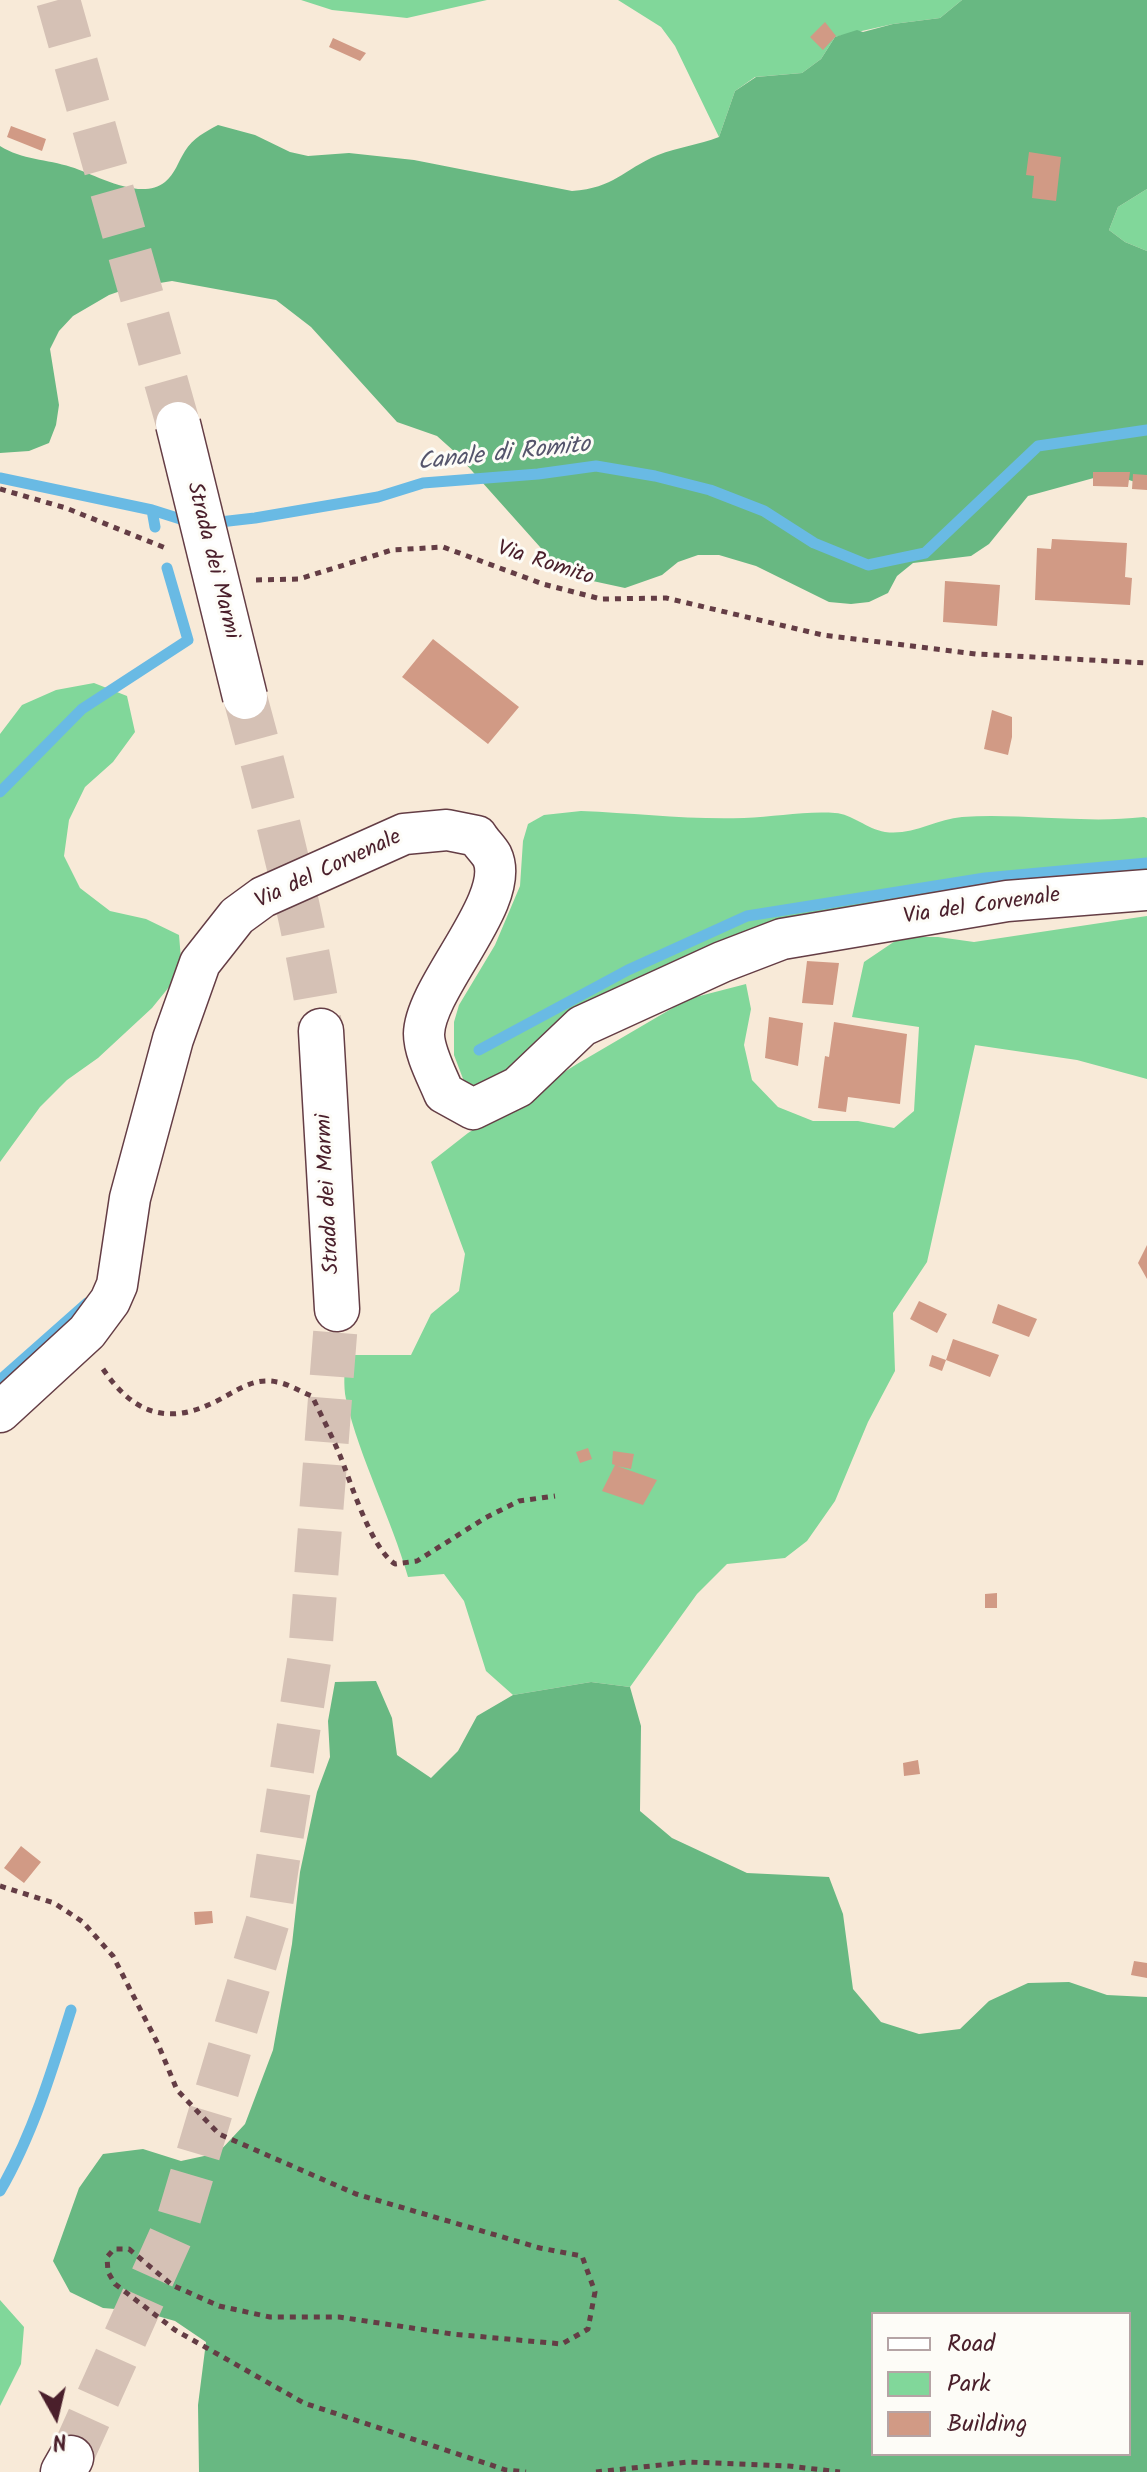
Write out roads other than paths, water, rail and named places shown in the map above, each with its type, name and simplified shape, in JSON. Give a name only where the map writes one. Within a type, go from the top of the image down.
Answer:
[{"type":"main road","name":"Strada dei Marmi","points":[[178,424],[245,697]]},
{"type":"main road","name":"Strada dei Marmi","points":[[321,1031],[337,1309]]},
{"type":"street","name":"Via del Corvenale","points":[[0,1412],[87,1332],[110,1301],[117,1285],[130,1198],[173,1039],[200,963],[237,916],[263,897],[404,834],[447,830],[477,836],[493,858],[496,881],[480,918],[432,1006],[424,1034],[444,1093],[473,1109],[518,1087],[582,1026],[722,962],[782,939],[1007,901],[1147,890]]},
{"type":"waterway","name":"Canale di Romito","points":[[211,523],[378,497],[423,483],[596,466],[710,490],[764,511],[814,543],[868,565],[925,553],[1038,446],[1147,430]]},
{"type":"waterway","name":"Canale di Romito","points":[[0,478],[152,510],[190,522]]},
{"type":"waterway","points":[[152,510],[155,527]]},
{"type":"waterway","points":[[0,792],[82,709],[188,640],[167,568]]},
{"type":"waterway","points":[[479,1050],[628,970],[747,916],[985,878],[1147,863]]},
{"type":"waterway","points":[[0,1380],[87,1303]]},
{"type":"waterway","points":[[0,2191],[32,2126],[71,2010]]},
{"type":"tunnel","points":[[58,0],[178,424]]},
{"type":"tunnel","points":[[245,697],[297,905],[321,1031]]},
{"type":"tunnel","points":[[71,2458],[179,2218],[269,1917],[310,1655],[337,1309]]}]
